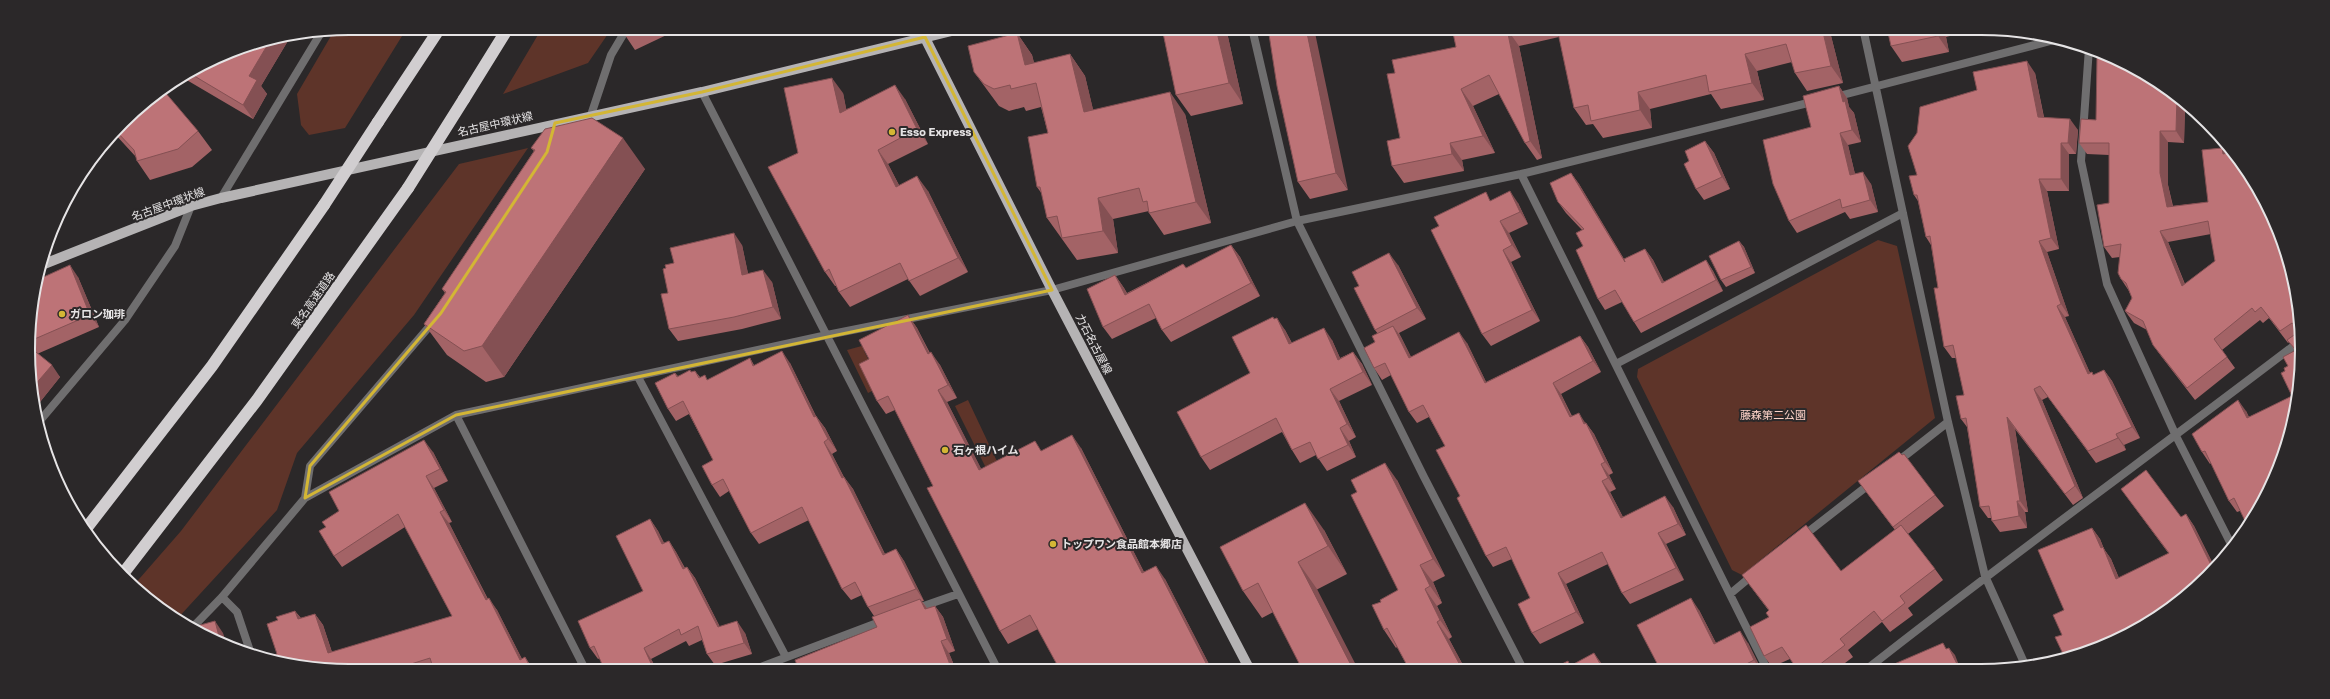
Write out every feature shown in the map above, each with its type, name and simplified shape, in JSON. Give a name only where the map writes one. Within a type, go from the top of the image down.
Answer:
[{"type":"highway","points":[[89,525],[212,366],[324,205],[435,35]]},
{"type":"highway","name":"東名高速道路","points":[[126,570],[257,400],[408,188],[504,35]]},
{"type":"main road","name":"名古屋中環状線","points":[[48,263],[191,206],[221,198],[591,115],[702,92],[911,35]]},
{"type":"main road","name":"力石名古屋線","points":[[924,35],[1052,290],[1247,664]]},
{"type":"street","points":[[591,115],[611,55],[623,35]]},
{"type":"street","points":[[1254,35],[1298,221],[1420,470],[1520,664]]},
{"type":"street","points":[[1865,35],[1877,86],[1948,422],[1985,576],[2023,661]]},
{"type":"street","points":[[221,198],[318,37]]},
{"type":"street","points":[[196,624],[222,597],[305,498],[456,415],[638,377],[827,335],[1052,290],[1298,221],[1521,174],[1877,86],[2046,42]]},
{"type":"street","points":[[2088,54],[2080,161],[2107,284],[2176,436],[2230,541]]},
{"type":"street","points":[[702,92],[995,664]]},
{"type":"street","points":[[551,137],[555,123]]},
{"type":"street","points":[[1521,174],[1765,664]]},
{"type":"street","points":[[43,418],[125,320],[175,246],[191,206]]},
{"type":"street","points":[[1616,364],[1903,213]]},
{"type":"street","points":[[305,498],[310,466],[441,313]]},
{"type":"street","points":[[1872,664],[1985,576],[2176,436],[2295,345]]},
{"type":"street","points":[[638,377],[786,657]]},
{"type":"street","points":[[456,415],[582,664]]},
{"type":"street","points":[[1892,466],[1948,422]]},
{"type":"street","points":[[1798,540],[1880,476]]},
{"type":"street","points":[[1730,594],[1761,569]]},
{"type":"street","points":[[905,613],[958,594]]},
{"type":"street","points":[[222,597],[237,612],[249,647]]},
{"type":"street","points":[[768,664],[890,619]]},
{"type":"highlighted area","points":[[925,37],[1052,290],[456,415],[305,498],[310,466],[441,313],[547,152],[555,123],[702,92]]},
{"type":"green space","points":[[403,35],[345,128],[309,135],[301,125],[297,94],[331,36]]},
{"type":"green space","points":[[538,35],[607,35],[588,63],[503,94]]},
{"type":"green space","points":[[528,148],[414,315],[297,453],[277,510],[181,615],[158,599],[137,581],[181,531],[459,164]]},
{"type":"green space","name":"藤森第二公園","points":[[1878,240],[1897,246],[1935,418],[1742,575],[1732,570],[1637,377],[1638,369]]},
{"type":"green space","points":[[891,338],[864,351],[882,386],[868,393],[847,350]]},
{"type":"green space","points":[[968,400],[1011,491],[1000,496],[955,406]]},
{"type":"building","points":[[1009,35],[1018,35],[1025,65],[1070,54],[1084,112],[1170,92],[1196,202],[1149,213],[1147,201],[1143,202],[1139,188],[1098,198],[1103,231],[1062,238],[1057,216],[1047,218],[1040,187],[1037,187],[1028,137],[1048,133],[1036,83],[1011,89],[1010,85],[994,89],[984,84],[974,72],[968,46]]},
{"type":"building","points":[[1163,35],[1218,35],[1229,83],[1176,95]]},
{"type":"building","points":[[1269,35],[1307,35],[1336,173],[1298,182],[1277,86]]},
{"type":"building","points":[[1453,35],[1508,35],[1530,141],[1525,143],[1489,75],[1461,89],[1483,136],[1450,143],[1452,154],[1392,166],[1387,141],[1400,138],[1387,74],[1395,73],[1392,60],[1456,47]]},
{"type":"building","points":[[1558,35],[1824,35],[1831,66],[1795,73],[1786,44],[1745,54],[1752,83],[1709,92],[1706,75],[1638,92],[1640,110],[1591,121],[1588,105],[1574,108]]},
{"type":"building","points":[[1889,35],[1938,36],[1891,46]]},
{"type":"building","points":[[267,46],[249,76],[257,80],[243,105],[194,76],[229,59]]},
{"type":"building","points":[[2097,58],[2120,67],[2138,77],[2177,104],[2176,131],[2160,131],[2160,173],[2167,207],[2208,202],[2202,150],[2222,148],[2223,154],[2226,153],[2230,158],[2253,192],[2271,229],[2289,288],[2294,324],[2292,323],[2280,331],[2261,307],[2255,312],[2252,308],[2214,339],[2227,357],[2187,388],[2153,345],[2143,321],[2125,311],[2132,298],[2126,283],[2121,279],[2118,273],[2121,244],[2104,247],[2097,205],[2109,203],[2109,143],[2079,143],[2081,119],[2096,120]],"holes":[[[2208,221],[2215,261],[2182,286],[2160,231]]]},
{"type":"building","points":[[2027,61],[2038,117],[2070,119],[2068,143],[2061,143],[2061,179],[2039,179],[2051,238],[2039,241],[2061,304],[2057,306],[2088,374],[2092,372],[2093,375],[2104,370],[2132,427],[2116,434],[2118,438],[2088,451],[2040,386],[2034,389],[2075,486],[2065,494],[2007,417],[2020,501],[2017,501],[2019,516],[1992,521],[1989,506],[1980,507],[1966,418],[1961,419],[1956,396],[1964,395],[1953,345],[1944,347],[1934,288],[1938,288],[1930,236],[1926,237],[1917,195],[1914,195],[1909,176],[1917,175],[1908,146],[1917,133],[1920,107],[1977,90],[1973,72]]},
{"type":"building","points":[[832,78],[840,113],[895,85],[917,129],[878,150],[896,187],[917,176],[958,258],[909,281],[900,263],[839,292],[829,269],[825,272],[768,167],[798,153],[784,88]]},
{"type":"building","points":[[1839,86],[1843,102],[1845,101],[1852,130],[1840,133],[1850,175],[1863,172],[1870,200],[1842,208],[1840,199],[1789,221],[1773,184],[1763,140],[1811,127],[1803,96]]},
{"type":"building","points":[[167,94],[198,131],[178,149],[137,161],[134,150],[120,135],[142,113]]},
{"type":"building","points":[[592,118],[623,138],[482,346],[464,351],[424,324],[446,292],[442,289],[535,150],[531,148],[545,129]]},
{"type":"building","points":[[1705,141],[1722,177],[1696,189],[1684,164],[1689,161],[1685,151]]},
{"type":"building","points":[[1571,173],[1625,262],[1624,259],[1645,249],[1662,283],[1706,260],[1716,280],[1634,322],[1615,290],[1598,299],[1576,250],[1583,246],[1576,233],[1584,229],[1558,202],[1550,183]]},
{"type":"building","points":[[1510,191],[1520,212],[1500,221],[1512,245],[1503,250],[1532,310],[1482,334],[1431,230],[1439,226],[1434,217],[1486,192],[1490,201]]},
{"type":"building","points":[[734,233],[742,275],[763,270],[773,307],[734,317],[669,329],[661,294],[668,293],[663,269],[666,268],[665,265],[674,263],[670,248]]},
{"type":"building","points":[[1739,241],[1751,267],[1721,280],[1709,256]]},
{"type":"building","points":[[1231,245],[1251,283],[1162,330],[1149,304],[1103,327],[1087,289],[1115,275],[1125,295],[1183,264],[1186,268]]},
{"type":"building","points":[[1389,253],[1417,308],[1375,330],[1354,288],[1359,286],[1352,272]]},
{"type":"building","points":[[70,265],[90,315],[36,339],[38,308],[44,277]]},
{"type":"building","points":[[908,315],[928,354],[931,352],[948,385],[938,390],[979,470],[1035,441],[1041,451],[1072,435],[1142,573],[1156,566],[1206,664],[1057,664],[1030,615],[1000,631],[927,488],[933,486],[888,396],[877,401],[859,364],[869,359],[859,340]]},
{"type":"building","points":[[1273,317],[1274,319],[1277,318],[1289,344],[1324,328],[1338,360],[1353,352],[1363,372],[1330,389],[1347,424],[1340,428],[1348,445],[1318,459],[1310,442],[1292,450],[1276,418],[1201,457],[1177,412],[1250,373],[1232,337]]},
{"type":"building","points":[[1393,326],[1409,358],[1459,332],[1485,383],[1580,336],[1593,361],[1553,383],[1570,417],[1579,413],[1584,424],[1586,423],[1605,462],[1601,464],[1608,478],[1602,481],[1621,518],[1665,496],[1678,524],[1658,533],[1676,568],[1622,593],[1602,552],[1558,573],[1576,612],[1532,633],[1518,604],[1530,598],[1506,547],[1486,556],[1457,498],[1460,496],[1436,450],[1445,446],[1423,405],[1409,412],[1385,363],[1374,368],[1364,348],[1375,342],[1372,336]]},
{"type":"building","points":[[2294,335],[2295,349],[2287,340]]},
{"type":"building","points":[[35,351],[52,365],[37,382]]},
{"type":"building","points":[[782,351],[814,417],[816,416],[828,439],[824,442],[842,478],[844,477],[883,555],[896,549],[916,589],[868,607],[855,582],[842,589],[802,507],[751,533],[723,479],[712,485],[702,466],[713,460],[683,401],[668,409],[655,383],[675,373],[677,377],[690,370],[691,372],[695,371],[699,378],[705,375],[707,380],[750,358],[753,366]]},
{"type":"building","points":[[2295,351],[2291,395],[2281,373],[2285,371],[2284,368],[2288,366],[2283,357]]},
{"type":"building","points":[[2291,396],[2284,431],[2271,470],[2263,489],[2245,520],[2234,498],[2229,501],[2205,451],[2202,452],[2192,434],[2238,400],[2247,418]]},
{"type":"building","points":[[424,440],[440,469],[426,476],[444,510],[440,512],[486,600],[489,598],[520,660],[525,657],[528,664],[432,664],[430,658],[411,664],[350,664],[308,661],[275,655],[277,654],[267,624],[278,620],[276,617],[295,611],[298,619],[315,614],[328,653],[452,616],[398,514],[334,556],[319,531],[326,527],[322,522],[339,511],[329,492]]},
{"type":"building","points":[[1899,452],[1902,455],[1904,454],[1935,495],[1893,527],[1858,481]]},
{"type":"building","points":[[1385,463],[1433,559],[1420,565],[1430,586],[1425,589],[1440,620],[1437,622],[1459,664],[1406,664],[1387,628],[1384,630],[1372,605],[1381,602],[1380,600],[1398,590],[1351,495],[1357,492],[1351,480]]},
{"type":"building","points":[[2146,470],[2181,517],[2186,514],[2211,564],[2172,599],[2138,622],[2101,640],[2063,653],[2055,637],[2062,635],[2053,615],[2064,610],[2038,550],[2092,528],[2101,548],[2103,547],[2116,579],[2169,553],[2121,489]]},
{"type":"building","points":[[1305,503],[1328,546],[1298,562],[1350,664],[1299,664],[1258,583],[1243,591],[1220,547]]},
{"type":"building","points":[[650,519],[662,544],[669,541],[683,569],[687,567],[718,627],[737,621],[744,643],[707,654],[698,626],[681,635],[679,629],[644,648],[651,664],[602,664],[594,646],[590,648],[578,621],[643,591],[616,536]]},
{"type":"building","points":[[1806,525],[1841,571],[1901,525],[1935,569],[1900,596],[1905,603],[1882,621],[1874,611],[1840,639],[1845,645],[1820,664],[1794,664],[1782,647],[1764,656],[1750,627],[1769,617],[1766,613],[1769,610],[1742,575]]},
{"type":"building","points":[[1691,598],[1714,644],[1740,631],[1754,660],[1746,664],[1657,664],[1637,625]]},
{"type":"building","points":[[920,599],[925,609],[935,606],[947,639],[941,641],[950,664],[797,664],[795,660],[877,627],[872,617]]},
{"type":"building","points":[[215,621],[219,636],[210,632],[198,626]]},
{"type":"building","points":[[1943,643],[1946,649],[1949,648],[1957,664],[1894,664]]},
{"type":"building","points":[[1594,653],[1600,664],[1574,664]]},
{"type":"building","points":[[1568,661],[1569,664],[1562,664]]},
{"type":"place","name":"Esso Express","points":[[892,132]]},
{"type":"place","name":"ガロン珈琲","points":[[62,314]]},
{"type":"place","name":"石ヶ根ハイム","points":[[945,450]]},
{"type":"place","name":"トップワン食品館本郷店","points":[[1053,544]]}]
